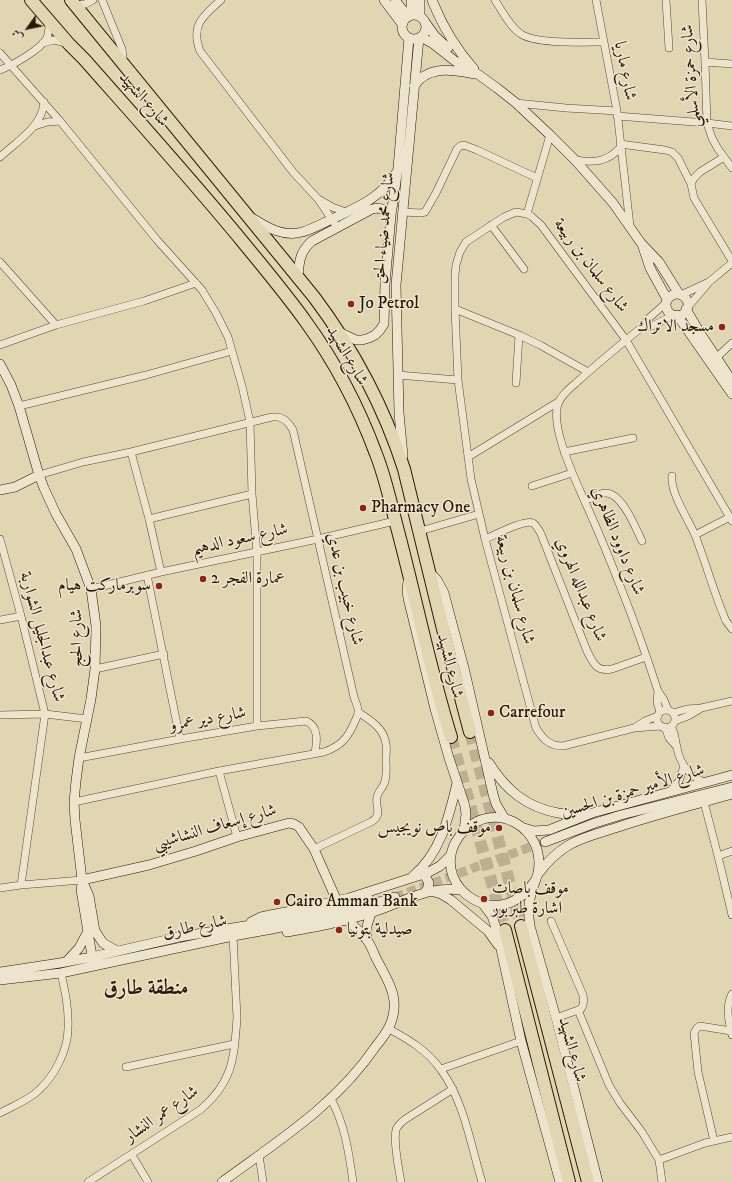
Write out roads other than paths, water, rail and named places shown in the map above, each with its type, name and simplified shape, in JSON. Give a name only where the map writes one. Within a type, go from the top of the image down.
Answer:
[{"type":"highway","name":"شارع الشهيد","points":[[30,0],[217,210],[277,283],[306,322],[341,378],[379,461],[410,576],[437,690],[451,738]]},
{"type":"highway","name":"شارع الشهيد","points":[[39,0],[77,46],[84,59]]},
{"type":"highway","name":"شارع الشهيد","points":[[62,0],[112,58],[117,62],[122,62]]},
{"type":"highway","name":"شارع الشهيد","points":[[73,3],[314,297],[339,332],[366,378],[396,446],[404,469],[470,732]]},
{"type":"highway","name":"شارع الشهيد","points":[[521,926],[588,1182]]},
{"type":"highway","name":"شارع الشهيد","points":[[505,930],[569,1182]]},
{"type":"street","points":[[73,3],[85,4],[93,0]]},
{"type":"street","points":[[102,0],[122,49],[122,62]]},
{"type":"street","points":[[222,0],[205,14],[200,21],[196,36],[200,51],[293,172],[318,199],[337,227]]},
{"type":"street","points":[[384,0],[413,19],[435,36],[462,60],[466,66]]},
{"type":"street","points":[[395,0],[413,19]]},
{"type":"street","points":[[411,0],[413,19]]},
{"type":"street","points":[[420,0],[413,19],[403,31],[409,38],[416,39],[420,37],[432,43],[455,61],[466,66],[479,75],[516,104],[575,160],[613,203],[641,243],[658,262],[680,294],[687,301],[687,309],[716,358],[732,381]]},
{"type":"street","points":[[432,0],[453,42],[464,58],[479,75]]},
{"type":"street","points":[[495,0],[519,33],[527,38],[561,42],[603,42]]},
{"type":"street","name":"شارع ماريا","points":[[596,0],[617,113],[630,226]]},
{"type":"street","points":[[666,0],[669,48]]},
{"type":"street","name":"شارع حمزة الأسلمي","points":[[702,0],[707,123],[712,138],[732,168]]},
{"type":"street","name":"شارع محمد ضياء الحق","points":[[339,332],[356,340],[362,340],[375,335],[384,324],[385,284],[391,215],[410,86],[420,37],[424,34],[426,28],[413,19]]},
{"type":"street","points":[[43,43],[48,33],[49,22]]},
{"type":"street","name":"شارع محمد ضياء الحق","points":[[404,469],[399,413],[396,285],[410,86],[409,38]]},
{"type":"street","points":[[0,70],[11,66],[43,43],[54,40],[69,44]]},
{"type":"street","points":[[0,53],[44,102],[196,284],[207,298],[224,329],[242,386],[250,422],[252,494],[257,553],[257,726]]},
{"type":"street","points":[[705,62],[732,64]]},
{"type":"street","points":[[410,86],[420,79],[439,71],[453,70],[479,75]]},
{"type":"street","points":[[0,156],[34,126],[41,115],[44,102]]},
{"type":"street","points":[[516,104],[617,113],[732,126]]},
{"type":"street","points":[[34,126],[47,122],[60,121]]},
{"type":"street","points":[[398,375],[458,380],[455,309],[456,264],[460,252],[466,242],[492,225],[516,212],[527,214],[550,135]]},
{"type":"street","points":[[402,212],[425,212],[436,193],[457,149],[460,146],[464,145],[477,150],[537,178]]},
{"type":"street","points":[[575,160],[587,162],[599,161],[610,157],[620,146],[672,152],[678,158],[691,184],[694,198],[732,262],[709,282],[682,314],[676,315],[652,326],[642,327]]},
{"type":"street","points":[[691,184],[700,172],[724,157]]},
{"type":"street","points":[[246,213],[272,230],[288,234],[296,234],[309,230],[364,204],[382,191],[398,168]]},
{"type":"street","points":[[318,199],[332,207],[346,212]]},
{"type":"street","points":[[298,277],[302,252],[312,241],[377,207],[383,208],[391,215]]},
{"type":"street","name":"شارع سلمان بن ربيعة","points":[[527,214],[536,220],[547,232],[626,340],[731,519]]},
{"type":"street","points":[[492,225],[524,269]]},
{"type":"street","points":[[641,243],[650,268],[667,301],[668,311],[671,314],[676,315],[732,394]]},
{"type":"street","points":[[0,262],[56,325]]},
{"type":"street","points":[[468,457],[558,402],[567,391],[588,372],[642,327],[670,296],[680,294],[709,282]]},
{"type":"street","points":[[0,345],[56,325],[144,301],[196,284]]},
{"type":"street","points":[[385,284],[396,285]]},
{"type":"street","points":[[455,309],[519,335],[588,372]]},
{"type":"street","points":[[516,383],[519,335]]},
{"type":"street","points":[[716,358],[732,343]]},
{"type":"street","points":[[19,406],[146,375],[232,351]]},
{"type":"street","name":"شارع الحج","points":[[0,364],[11,385],[19,406],[39,475],[56,514],[76,549],[91,589],[96,626],[95,670],[79,758],[74,802],[82,880],[81,890],[93,962]]},
{"type":"street","name":"شارع سلمان بن ربيعة","points":[[458,380],[471,478],[479,514],[532,716],[536,728],[541,736],[556,746],[563,746],[666,719],[688,716],[701,708],[732,701]]},
{"type":"street","name":"شارع داوود الظاهري","points":[[558,402],[556,420],[564,452],[618,581],[658,691],[664,700],[669,738],[676,747],[684,766]]},
{"type":"street","name":"شارع خبيب بن عدي","points":[[39,475],[83,462],[131,452],[272,417],[285,420],[290,424],[293,430],[358,712]]},
{"type":"street","points":[[564,452],[633,438]]},
{"type":"street","points":[[131,452],[162,572]]},
{"type":"street","points":[[532,486],[572,473]]},
{"type":"street","points":[[0,490],[15,487],[39,475]]},
{"type":"street","points":[[672,476],[671,480],[674,490],[695,535],[723,615],[732,629]]},
{"type":"street","points":[[585,501],[604,493],[615,496],[624,507],[642,541]]},
{"type":"street","points":[[149,519],[252,494]]},
{"type":"street","points":[[420,532],[479,514]]},
{"type":"street","points":[[695,535],[731,519]]},
{"type":"street","name":"شارع سعود الدهيم","points":[[91,589],[147,575],[257,553],[395,521]]},
{"type":"street","name":"شارع عبدالله الهروي","points":[[485,539],[520,524],[527,522],[533,523],[541,534],[593,663],[598,668],[607,670],[646,657]]},
{"type":"street","name":"شارع عبدالجليل الشواربة","points":[[0,539],[2,556],[21,616],[45,714],[21,886]]},
{"type":"street","points":[[430,573],[437,580],[444,593],[465,672],[495,800],[505,819]]},
{"type":"street","points":[[147,575],[180,739]]},
{"type":"street","points":[[410,576],[407,586],[408,598],[435,709],[465,809],[466,822],[464,830]]},
{"type":"street","points":[[0,620],[21,616]]},
{"type":"street","points":[[95,670],[164,654]]},
{"type":"street","points":[[74,802],[332,749],[346,738],[358,712],[381,730],[386,744],[386,779],[377,796],[377,816],[374,820],[314,849]]},
{"type":"street","points":[[0,715],[45,714],[87,719]]},
{"type":"street","name":"شارع دير عمرو","points":[[79,758],[257,726],[306,721],[309,722],[315,730],[315,753]]},
{"type":"street","points":[[485,758],[499,778],[513,793],[537,808],[577,816],[732,775]]},
{"type":"street","points":[[670,791],[679,780],[684,766],[694,776],[704,782]]},
{"type":"street","points":[[219,771],[237,837]]},
{"type":"street","name":"شارع الأمير حمزة بن الحسين","points":[[732,780],[619,810],[568,827],[544,840],[621,815],[732,787]]},
{"type":"street","points":[[411,877],[425,864],[436,847],[449,814],[457,783]]},
{"type":"street","points":[[592,813],[544,831],[534,831],[524,828],[505,819],[483,819],[476,822],[464,830],[458,837],[454,846],[451,855],[451,864],[452,873],[456,882],[467,896],[483,904],[500,906],[513,902],[530,889],[554,856],[576,841],[634,822],[732,794]]},
{"type":"street","points":[[704,802],[732,915]]},
{"type":"street","name":"شارع إسعاف النشاشيبي","points":[[82,880],[148,865],[237,837],[290,823],[299,827],[314,849],[337,901]]},
{"type":"street","points":[[524,828],[534,842],[538,850],[539,858],[536,879],[529,905],[528,916],[530,926],[556,1018],[598,1182]]},
{"type":"street","points":[[718,856],[732,851]]},
{"type":"street","points":[[451,855],[438,868],[349,898],[261,917],[253,920],[248,930],[258,935],[273,935],[307,929],[371,913],[427,892],[443,888],[461,890]]},
{"type":"street","points":[[421,874],[429,883],[427,892]]},
{"type":"street","points":[[0,888],[82,880]]},
{"type":"street","name":"شارع الحج","points":[[82,880],[89,896],[95,932],[103,943],[117,951]]},
{"type":"street","points":[[427,892],[436,892],[446,896],[483,926],[492,936],[501,952]]},
{"type":"street","name":"شارع طارق","points":[[0,972],[66,962],[93,962],[233,936],[248,930],[394,894]]},
{"type":"street","points":[[483,904],[495,923],[521,1041],[560,1182]]},
{"type":"street","points":[[367,940],[367,926],[371,913]]},
{"type":"street","points":[[222,1182],[296,1128],[331,1099],[361,1066],[389,1028],[393,1018],[394,999],[388,981],[367,940],[347,920]]},
{"type":"street","points":[[551,921],[584,1000],[583,1007],[556,1018]]},
{"type":"street","name":"شارع طارق","points":[[0,980],[61,973],[93,962],[117,951],[179,937],[248,930]]},
{"type":"street","points":[[66,962],[79,948],[88,931]]},
{"type":"street","name":"شارع عمر النشار","points":[[88,1182],[200,1110],[212,1100],[221,1088],[233,1060],[237,1018],[233,936]]},
{"type":"street","points":[[0,1113],[39,1091],[60,1061],[67,1039],[68,1028],[65,994],[61,973]]},
{"type":"street","points":[[714,1141],[698,1072],[694,1033],[700,1026],[732,1033],[728,1008],[729,1000],[732,994]]},
{"type":"street","points":[[578,1010],[609,1085],[620,1103],[639,1128],[658,1160],[662,1182]]},
{"type":"street","points":[[389,1028],[420,1048],[441,1069],[453,1089],[460,1105],[482,1182]]},
{"type":"street","points":[[441,1069],[521,1041]]},
{"type":"street","points":[[126,1067],[234,1044]]},
{"type":"street","points":[[401,1182],[396,1141],[397,1128],[404,1120],[453,1089]]},
{"type":"street","points":[[331,1099],[339,1115],[344,1132],[353,1182]]},
{"type":"street","points":[[658,1160],[706,1143],[732,1136]]},
{"type":"street","points":[[132,1155],[148,1182]]},
{"type":"street","points":[[259,1155],[263,1182]]},
{"type":"tunnel","points":[[470,732],[521,926]]},
{"type":"tunnel","points":[[451,737],[505,930]]},
{"type":"tunnel","points":[[395,897],[541,843]]},
{"type":"place","name":"Jo Petrol","points":[[351,304]]},
{"type":"place","name":"مسجد الاتراك","points":[[722,327]]},
{"type":"place","name":"Pharmacy One","points":[[363,508]]},
{"type":"place","name":"عمارة الفجر 2","points":[[203,579]]},
{"type":"place","name":"سوبرماركت هيام","points":[[159,586]]},
{"type":"place","name":"Carrefour","points":[[491,713]]},
{"type":"place","name":"موقف باص نويجيس","points":[[499,828]]},
{"type":"place","name":"موقف باصات اشارة طبربور","points":[[484,899]]},
{"type":"place","name":"Cairo Amman Bank","points":[[277,902]]},
{"type":"place","name":"صيدلية بتونيا","points":[[339,930]]},
{"type":"district","name":"منطقة طارق","points":[[146,990]]}]
